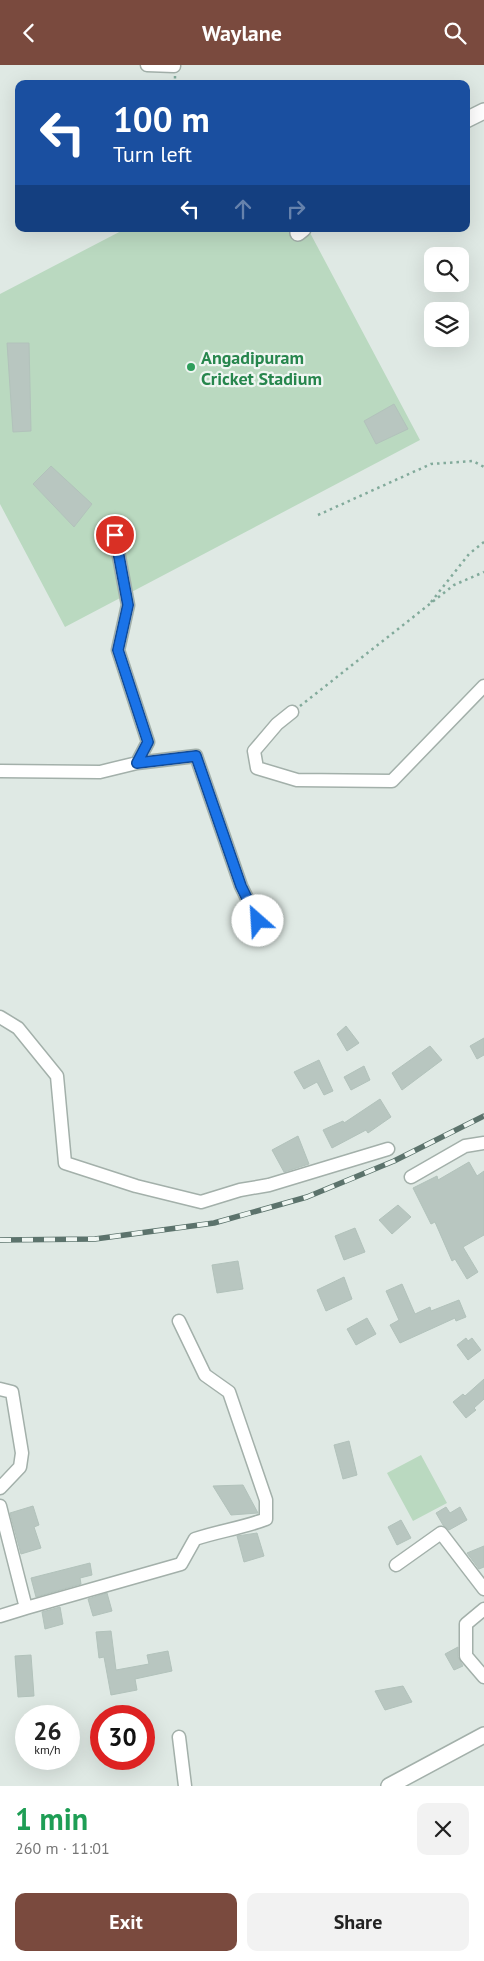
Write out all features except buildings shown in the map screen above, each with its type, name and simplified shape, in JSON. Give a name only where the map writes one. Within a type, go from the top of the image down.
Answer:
[{"type":"street","points":[[147,65],[174,66]]},
{"type":"street","points":[[470,118],[484,111]]},
{"type":"street","points":[[115,535],[128,605],[118,650],[148,742],[137,763]]},
{"type":"street","points":[[292,712],[277,724],[254,751],[257,768],[297,780],[392,781],[484,686]]},
{"type":"street","points":[[0,771],[100,772],[137,763],[196,756],[241,886],[258,921]]},
{"type":"street","points":[[0,1017],[18,1028],[57,1076],[65,1163],[136,1186],[201,1202],[240,1190],[269,1185],[388,1149]]},
{"type":"street","points":[[411,1177],[465,1147],[484,1143]]},
{"type":"street","points":[[0,1615],[181,1565],[195,1539],[227,1529],[248,1527],[266,1519],[266,1500],[229,1392],[205,1375],[179,1321]]},
{"type":"street","points":[[0,1389],[12,1392],[22,1453],[20,1467],[0,1488]]},
{"type":"street","points":[[0,1506],[26,1608]]},
{"type":"street","points":[[396,1565],[440,1533],[484,1589]]},
{"type":"street","points":[[484,1609],[466,1624],[466,1656],[484,1677]]},
{"type":"street","points":[[389,1786],[484,1735]]},
{"type":"street","points":[[179,1737],[185,1786]]},
{"type":"path","points":[[318,515],[431,464],[473,461],[484,467]]},
{"type":"path","points":[[429,605],[469,554],[484,542]]},
{"type":"path","points":[[292,712],[454,585],[484,572]]},
{"type":"green space","name":"Angadipuram Cricket Stadium","points":[[119,232],[310,232],[420,440],[65,627],[0,504],[0,294]]},
{"type":"green space","points":[[421,1455],[447,1503],[413,1521],[387,1473]]},
{"type":"railway","points":[[0,1240],[95,1239],[214,1223],[307,1197],[394,1161],[484,1116]]},
{"type":"place","name":"Angadipuram Cricket Stadium","points":[[191,367]]},
{"type":"route","points":[[115,535],[128,605],[118,650],[148,742],[137,763],[196,756],[241,886],[258,921]]}]
